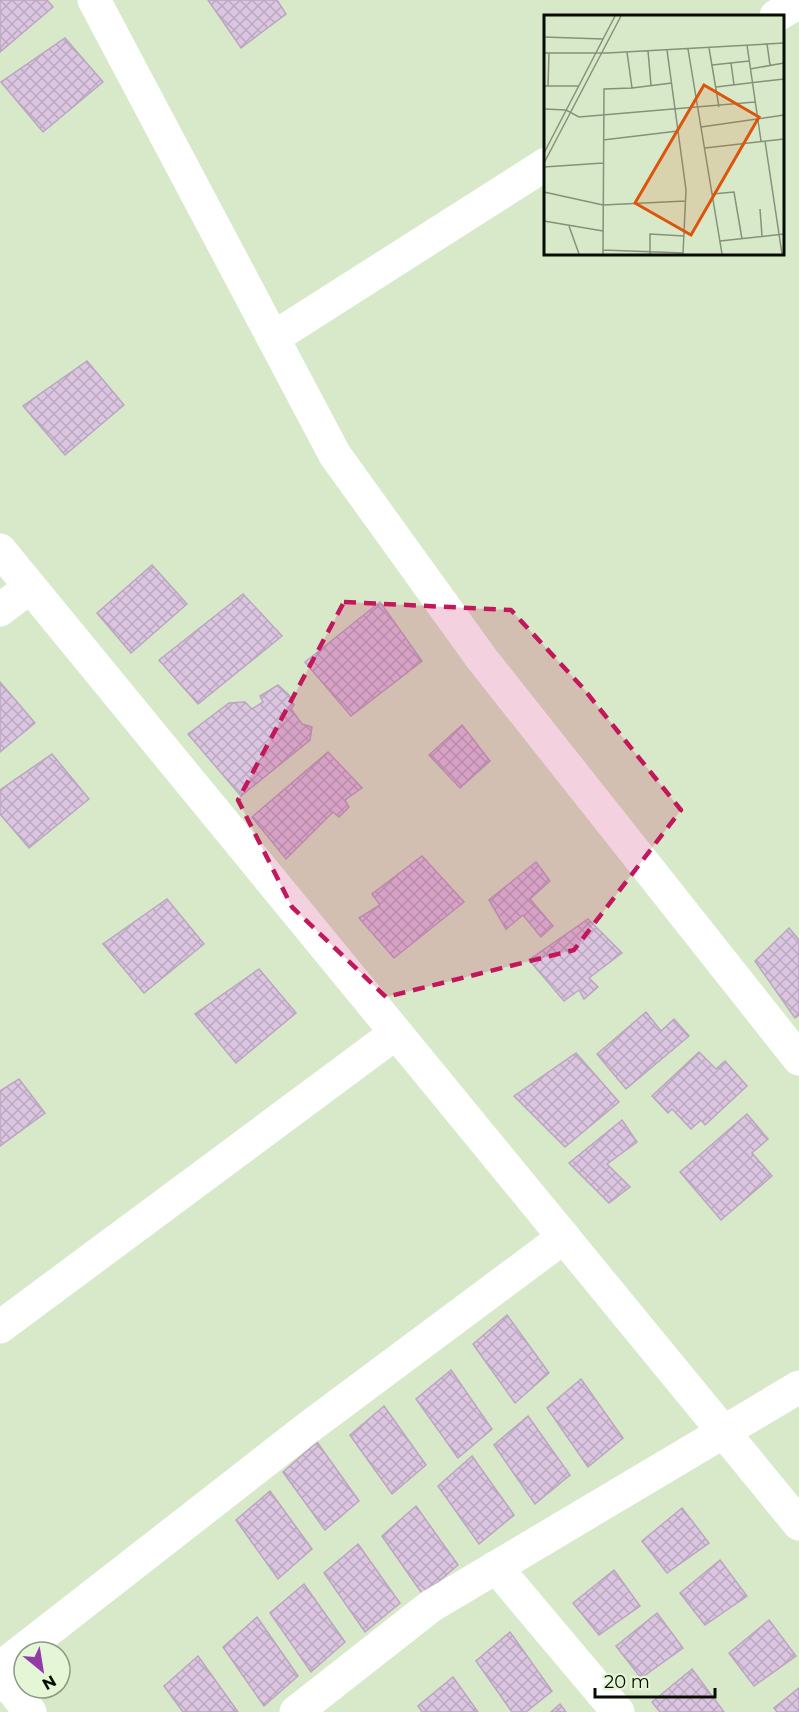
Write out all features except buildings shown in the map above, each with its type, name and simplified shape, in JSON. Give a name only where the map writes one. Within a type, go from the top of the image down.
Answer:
[{"type":"street","points":[[94,0],[335,455],[482,659],[798,1054]]},
{"type":"street","points":[[779,15],[799,2]]},
{"type":"street","points":[[273,338],[544,165]]},
{"type":"street","points":[[0,550],[799,1524]]},
{"type":"street","points":[[0,610],[30,587]]},
{"type":"street","points":[[0,1327],[396,1033]]},
{"type":"street","points":[[0,1668],[309,1427],[564,1237]]},
{"type":"street","points":[[297,1712],[431,1606],[799,1387]]},
{"type":"street","points":[[496,1568],[618,1712]]},
{"type":"street","points":[[0,1674],[30,1712]]},
{"type":"highlighted area","points":[[344,602],[511,610],[583,688],[681,810],[574,950],[386,997],[292,907],[238,800]]}]
